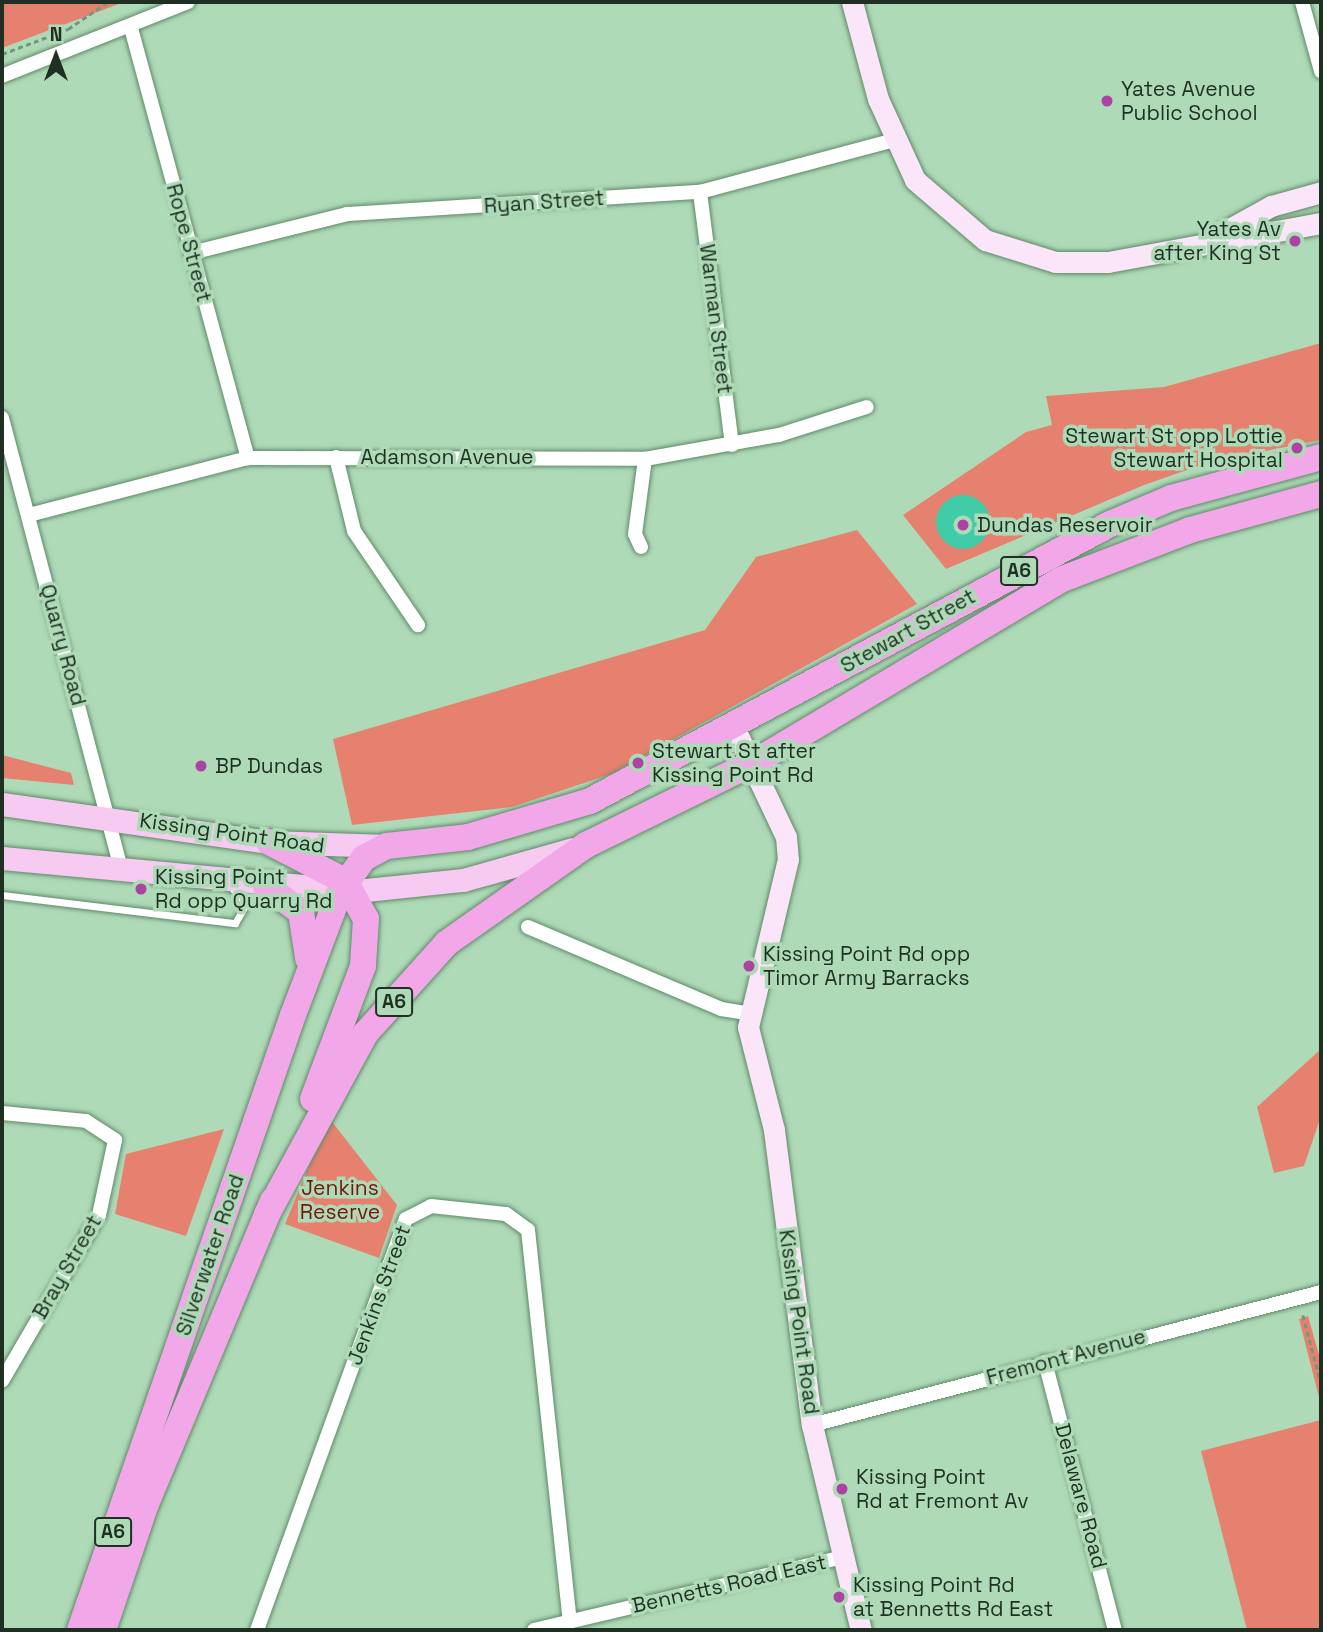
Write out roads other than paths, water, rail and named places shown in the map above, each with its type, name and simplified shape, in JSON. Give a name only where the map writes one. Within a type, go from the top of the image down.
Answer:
[{"type":"highway","name":"Stewart Street","points":[[734,727],[1120,520],[1193,491],[1321,457]]},
{"type":"highway","name":"Stewart Street","points":[[755,762],[1060,580],[1189,530],[1321,494]]},
{"type":"highway","name":"Kissing Point Road","points":[[387,846],[468,837],[590,801],[734,727]]},
{"type":"highway","name":"Kissing Point Road","points":[[586,845],[755,762]]},
{"type":"highway","points":[[269,842],[347,888]]},
{"type":"highway","name":"Silverwater Road","points":[[267,1214],[365,1034],[447,943],[586,845]]},
{"type":"highway","name":"Silverwater Road","points":[[79,1630],[307,981],[347,888],[364,858],[387,846]]},
{"type":"highway","points":[[266,886],[295,904],[307,925],[307,981]]},
{"type":"highway","name":"Silverwater Road","points":[[103,1630],[146,1504],[267,1214],[363,965],[368,933],[347,888]]},
{"type":"main road","name":"Kissing Point Road","points":[[2,804],[108,815],[269,842],[387,846]]},
{"type":"main road","name":"Kissing Point Road","points":[[2,858],[266,886],[347,888],[491,875],[586,845]]},
{"type":"street","points":[[2,76],[131,27],[188,2]]},
{"type":"street","points":[[852,2],[894,140],[923,190],[968,230],[1006,248],[1055,262],[1108,262],[1212,239],[1278,235],[1321,223]]},
{"type":"street","points":[[1302,2],[1321,71]]},
{"type":"street","name":"Rope Street","points":[[131,27],[248,458]]},
{"type":"street","name":"Ryan Street","points":[[191,253],[347,214],[700,192],[894,140]]},
{"type":"street","name":"Warman Street","points":[[700,192],[732,445]]},
{"type":"street","points":[[1212,239],[1271,206],[1321,192]]},
{"type":"street","name":"Adamson Avenue","points":[[29,515],[248,458],[645,459],[732,445],[867,407]]},
{"type":"street","name":"Quarry Road","points":[[2,418],[122,872]]},
{"type":"street","points":[[336,457],[349,520],[418,625]]},
{"type":"street","points":[[641,547],[635,534],[645,459]]},
{"type":"street","name":"Kissing Point Road","points":[[734,727],[755,762],[780,814],[788,859],[747,1013],[774,1130],[812,1425],[861,1630]]},
{"type":"street","points":[[528,927],[721,1009],[747,1013]]},
{"type":"street","name":"Bray Street","points":[[2,1113],[86,1121],[115,1140],[99,1215],[2,1381]]},
{"type":"street","name":"Jenkins Street","points":[[257,1630],[407,1219],[431,1206],[506,1214],[528,1230],[570,1622]]},
{"type":"street","name":"Fremont Avenue","points":[[812,1425],[1321,1292]]},
{"type":"street","name":"Delaware Road","points":[[1045,1362],[1115,1630]]},
{"type":"street","name":"Bennetts Road East","points":[[534,1630],[842,1557]]},
{"type":"lane","points":[[2,895],[235,923],[245,915],[240,893],[224,882]]},
{"type":"place","name":"Yates Avenue Public School","points":[[1107,101]]},
{"type":"place","name":"Yates Av after King St","points":[[1295,241]]},
{"type":"place","name":"Stewart St opp Lottie Stewart Hospital","points":[[1297,448]]},
{"type":"place","name":"Dundas Reservoir","points":[[963,525]]},
{"type":"place","name":"Stewart St after Kissing Point Rd","points":[[638,763]]},
{"type":"place","name":"BP Dundas","points":[[201,766]]},
{"type":"place","name":"Kissing Point Rd opp Quarry Rd","points":[[141,889]]},
{"type":"place","name":"Kissing Point Rd opp Timor Army Barracks","points":[[749,966]]},
{"type":"place","name":"Kissing Point Rd at Fremont Av","points":[[842,1489]]},
{"type":"place","name":"Kissing Point Rd at Bennetts Rd East","points":[[839,1597]]},
{"type":"park label","name":"Jenkins Reserve","points":[[340,1200]]}]
